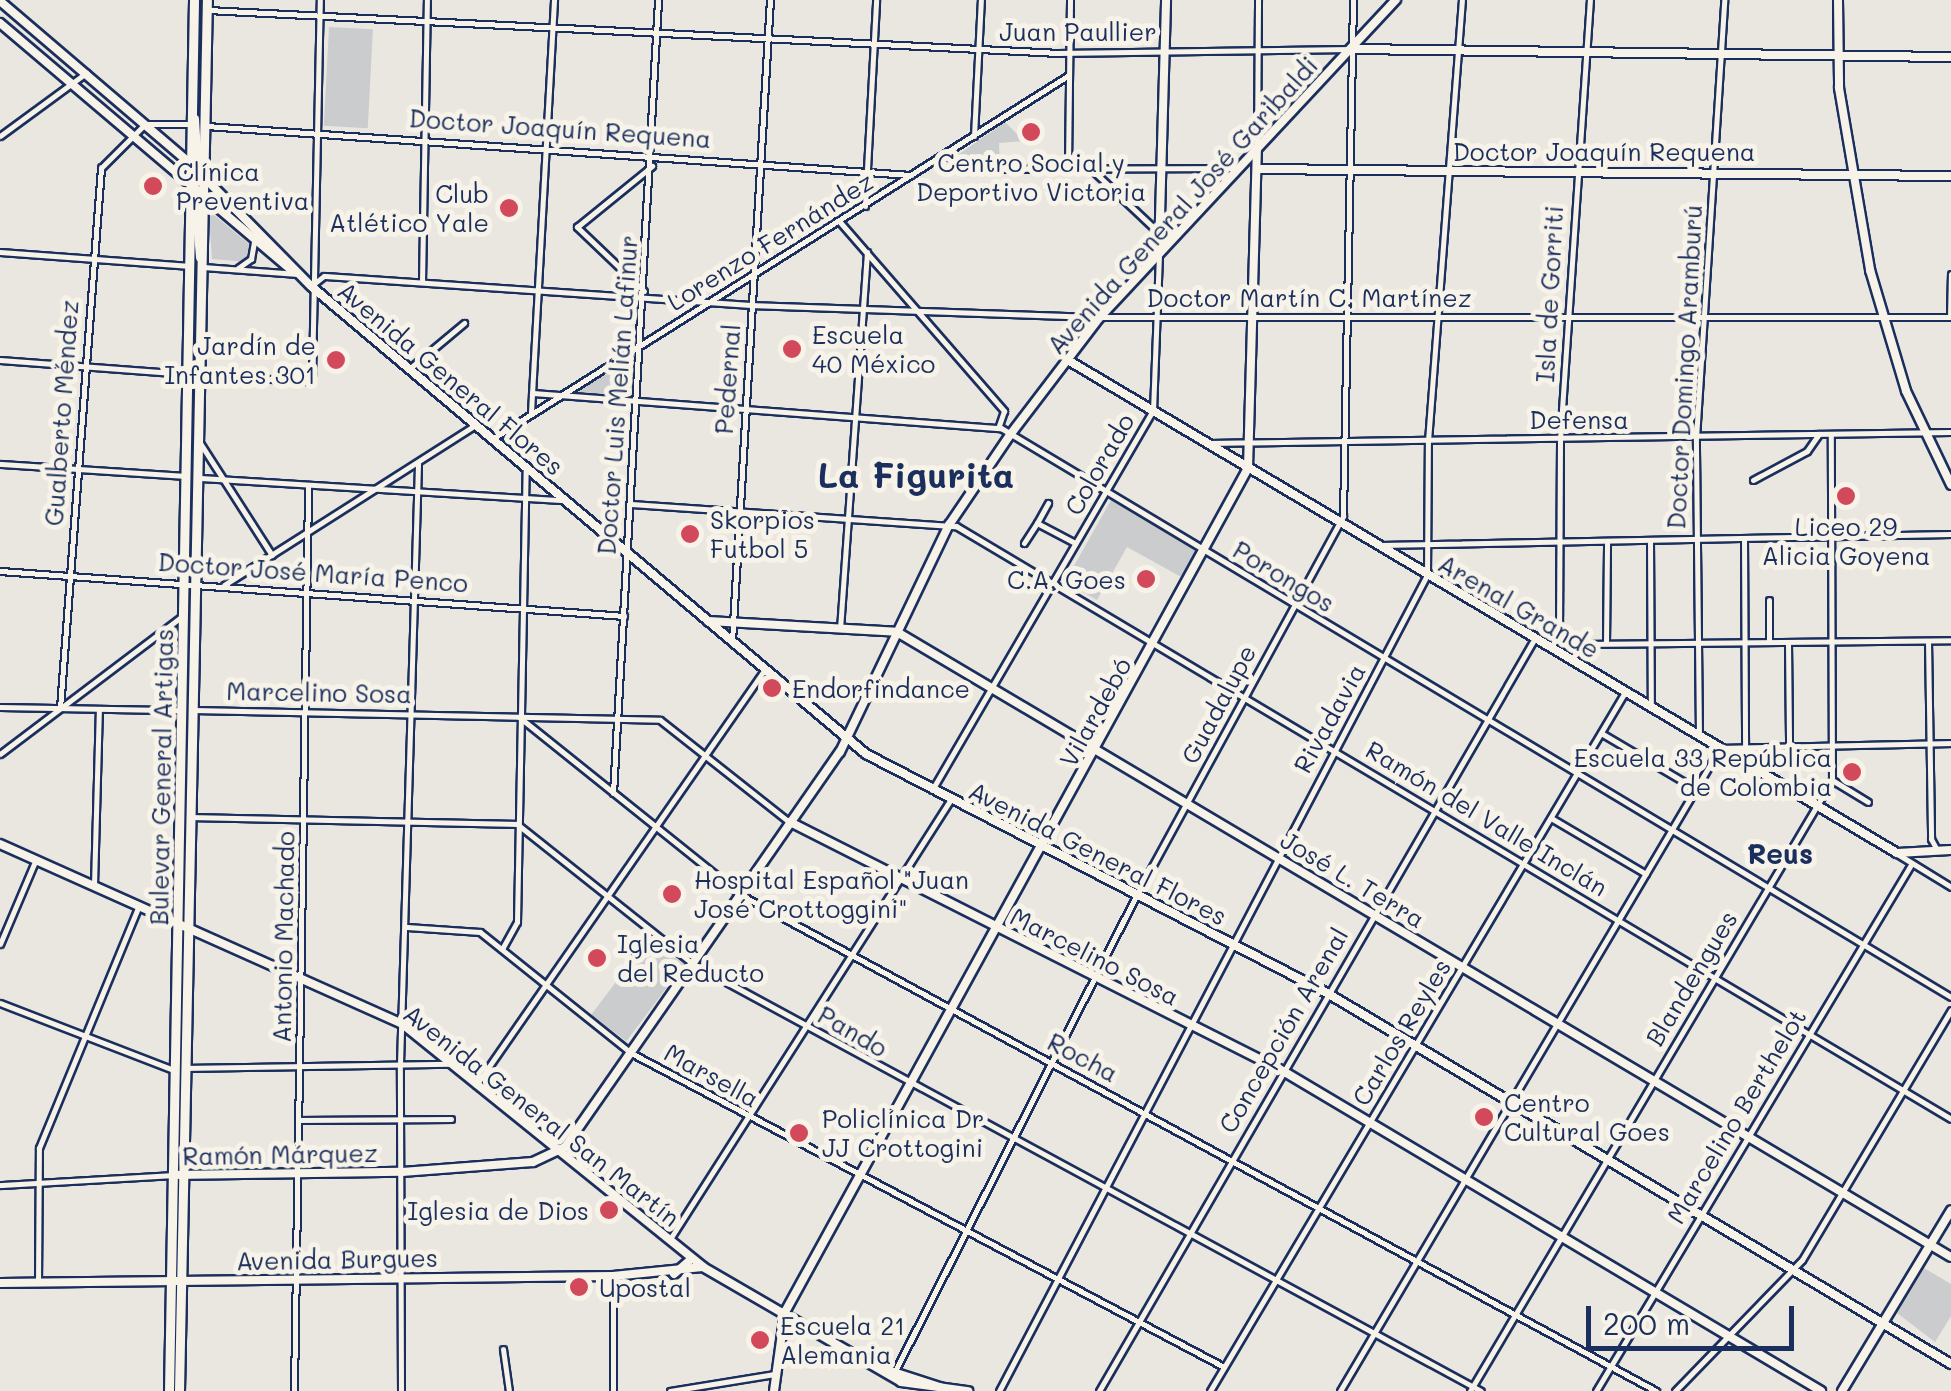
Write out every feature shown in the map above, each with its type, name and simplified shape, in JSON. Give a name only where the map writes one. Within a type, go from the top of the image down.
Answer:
[{"type":"main road","name":"Bulevar General Artigas","points":[[170,1391],[176,1281],[194,374],[203,267],[191,124],[194,0]]},
{"type":"main road","name":"Bulevar General Artigas","points":[[192,477],[198,441],[190,266],[197,170],[205,126],[207,5]]},
{"type":"main road","name":"Bulevar General Artigas","points":[[184,925],[191,818],[185,613],[190,585]]},
{"type":"main road","name":"Bulevar General Artigas","points":[[176,1281],[179,1391]]},
{"type":"street","points":[[0,360],[307,381],[320,0]]},
{"type":"street","points":[[422,282],[427,0]]},
{"type":"street","points":[[531,412],[554,0]]},
{"type":"street","name":"Doctor Luis Melián Lafinur","points":[[613,793],[652,166],[658,0]]},
{"type":"street","name":"Pedernal","points":[[732,642],[770,0]]},
{"type":"street","points":[[865,206],[876,0]]},
{"type":"street","points":[[974,136],[981,0]]},
{"type":"street","points":[[1068,165],[1070,0]]},
{"type":"street","name":"Colorado","points":[[932,790],[1153,411],[1166,0]]},
{"type":"street","name":"Vilardebó","points":[[774,1391],[784,1312],[1044,847],[1248,468],[1252,444],[1258,0]]},
{"type":"street","name":"Guadalupe","points":[[896,1371],[1136,896],[1340,523],[1347,444],[1353,0]]},
{"type":"street","name":"Avenida General José Garibaldi","points":[[558,1151],[631,1054],[848,739],[949,525],[1010,434],[1100,317],[1396,0]]},
{"type":"street","name":"Rivadavia","points":[[999,1391],[1228,943],[1427,575],[1428,441],[1462,0]]},
{"type":"street","name":"Isla de Gorriti","points":[[1552,648],[1559,634],[1560,440],[1590,0]]},
{"type":"street","name":"Doctor Domingo Aramburú","points":[[1699,736],[1696,438],[1724,0]]},
{"type":"street","points":[[1838,0],[1836,54],[1851,174],[1884,317],[1924,433],[1951,485]]},
{"type":"street","name":"Avenida General Flores","points":[[0,1],[197,170],[311,286],[848,739],[932,790],[1327,994],[1951,1364]]},
{"type":"street","name":"Juan Paullier","points":[[207,5],[427,23],[1069,53],[1352,49],[1951,57]]},
{"type":"street","name":"Avenida General Flores","points":[[0,22],[254,242],[298,274]]},
{"type":"street","points":[[0,136],[76,86],[86,74]]},
{"type":"street","name":"Lorenzo Fernández","points":[[492,439],[1069,75]]},
{"type":"street","name":"Bulevar General Artigas","points":[[191,110],[197,170]]},
{"type":"street","points":[[130,132],[145,124],[191,124]]},
{"type":"street","name":"Doctor Joaquín Requena","points":[[205,126],[867,169],[911,176]]},
{"type":"street","name":"Gualberto Méndez","points":[[60,708],[101,168],[130,132]]},
{"type":"street","points":[[945,155],[970,169],[1068,165],[1239,168]]},
{"type":"street","points":[[644,294],[577,227],[652,166]]},
{"type":"street","points":[[1088,166],[1160,234]]},
{"type":"street","name":"Doctor Joaquín Requena","points":[[1257,169],[1951,176]]},
{"type":"street","points":[[839,221],[1004,411],[998,428]]},
{"type":"street","points":[[235,269],[251,259],[254,242]]},
{"type":"street","points":[[0,252],[190,266]]},
{"type":"street","points":[[840,629],[867,252]]},
{"type":"street","points":[[203,267],[298,274]]},
{"type":"street","points":[[1950,317],[1951,274]]},
{"type":"street","name":"Doctor Martín C. Martínez","points":[[311,286],[324,276],[918,313],[1100,317],[1950,317]]},
{"type":"street","points":[[409,369],[464,323]]},
{"type":"street","name":"Arenal Grande","points":[[1066,359],[1951,887]]},
{"type":"street","name":"Porongos","points":[[532,394],[998,428],[1951,997]]},
{"type":"street","points":[[221,587],[476,425]]},
{"type":"street","name":"Defensa","points":[[1207,443],[1347,444],[1951,432]]},
{"type":"street","points":[[1753,480],[1816,444],[1819,434]]},
{"type":"street","name":"Blandengues","points":[[1471,1389],[1832,780],[1836,744],[1831,434]]},
{"type":"street","points":[[198,441],[272,555]]},
{"type":"street","points":[[400,1391],[400,1064],[418,463]]},
{"type":"street","points":[[0,464],[565,501]]},
{"type":"street","points":[[502,949],[517,922],[526,467]]},
{"type":"street","name":"Antonio Machado","points":[[294,1391],[311,530],[308,485]]},
{"type":"street","points":[[630,504],[949,525]]},
{"type":"street","points":[[1024,543],[1048,504]]},
{"type":"street","points":[[1037,523],[1076,543]]},
{"type":"street","name":"Ramón del Valle Inclán","points":[[949,525],[1334,749],[1951,1118]]},
{"type":"street","points":[[1377,545],[1951,534]]},
{"type":"street","points":[[1744,538],[1745,745]]},
{"type":"street","points":[[1650,540],[1652,707]]},
{"type":"street","points":[[1606,643],[1607,541]]},
{"type":"street","name":"Doctor José María Penco","points":[[0,571],[624,616]]},
{"type":"street","points":[[1769,600],[1769,642]]},
{"type":"street","points":[[0,754],[185,613]]},
{"type":"street","name":"José L. Terra","points":[[708,621],[897,632],[1951,1256]]},
{"type":"street","points":[[1559,634],[1586,644],[1951,640]]},
{"type":"street","name":"Concepción Arenal","points":[[1099,1391],[1534,638]]},
{"type":"street","points":[[1928,641],[1931,839],[1937,850]]},
{"type":"street","points":[[1788,642],[1789,745]]},
{"type":"street","points":[[1571,659],[1586,644]]},
{"type":"street","points":[[476,1085],[764,669]]},
{"type":"street","name":"Carlos Reyles","points":[[1210,1391],[1625,692]]},
{"type":"street","name":"Marcelino Sosa","points":[[0,707],[660,720],[790,822],[899,883],[1283,1071],[1821,1391]]},
{"type":"street","points":[[94,885],[99,709]]},
{"type":"street","name":"Rocha","points":[[519,717],[740,894],[1656,1391]]},
{"type":"street","points":[[1601,734],[1696,789]]},
{"type":"street","points":[[1340,1391],[1720,748],[1951,744]]},
{"type":"street","points":[[1832,780],[1868,802]]},
{"type":"street","points":[[669,1242],[951,799]]},
{"type":"street","points":[[191,818],[518,824]]},
{"type":"street","points":[[1551,818],[1646,874]]},
{"type":"street","name":"Pando","points":[[518,824],[693,964],[910,1086],[1480,1391]]},
{"type":"street","name":"Avenida General San Martín","points":[[0,844],[401,1023],[703,1267],[911,1386],[968,1391]]},
{"type":"street","points":[[1897,854],[1951,850]]},
{"type":"street","points":[[0,944],[36,859]]},
{"type":"street","name":"Marcelino Berthelot","points":[[1596,1391],[1912,863]]},
{"type":"street","points":[[38,1283],[40,1142],[139,905]]},
{"type":"street","name":"Marsella","points":[[407,927],[470,929],[502,949],[631,1054],[1224,1367]]},
{"type":"street","points":[[0,1003],[160,1070],[300,1064],[451,1064]]},
{"type":"street","points":[[1676,1391],[1792,1271],[1951,1010]]},
{"type":"street","points":[[299,1120],[451,1118]]},
{"type":"street","name":"Ramón Márquez","points":[[0,1185],[178,1175],[402,1172],[533,1162],[558,1151]]},
{"type":"street","points":[[1842,1391],[1951,1210]]},
{"type":"street","points":[[674,1274],[690,1258]]},
{"type":"street","name":"Avenida Burgues","points":[[0,1283],[613,1276],[674,1274],[703,1267]]},
{"type":"street","points":[[613,1276],[613,1391]]},
{"type":"street","points":[[502,1349],[509,1391]]},
{"type":"street","name":"Avenida General San Martín","points":[[881,1368],[896,1371],[911,1386]]},
{"type":"street","points":[[670,1391],[775,1374]]},
{"type":"shaded area","points":[[329,27],[373,29],[368,128],[324,126]]},
{"type":"shaded area","points":[[1005,122],[1024,141],[999,143],[1000,165],[972,166],[955,157]]},
{"type":"shaded area","points":[[214,215],[249,244],[246,262],[212,259],[209,216]]},
{"type":"shaded area","points":[[635,359],[633,400],[569,394]]},
{"type":"shaded area","points":[[1111,500],[1198,551],[1183,578],[1127,547],[1097,600],[1065,582]]},
{"type":"shaded area","points":[[649,938],[684,964],[626,1041],[591,1015]]},
{"type":"shaded area","points":[[1924,1268],[1951,1284],[1951,1316],[1935,1342],[1897,1313]]},
{"type":"place","name":"Centro Social y Deportivo Victoria","points":[[1031,132]]},
{"type":"place","name":"Clínica Preventiva","points":[[153,186]]},
{"type":"place","name":"Club Atlético Yale","points":[[509,208]]},
{"type":"place","name":"Escuela 40 México","points":[[792,349]]},
{"type":"place","name":"Jardín de Infantes 301","points":[[336,360]]},
{"type":"place","name":"Liceo 29 Alicia Goyena","points":[[1846,496]]},
{"type":"place","name":"Skorpios Futbol 5","points":[[690,534]]},
{"type":"place","name":"C.A. Goes","points":[[1146,579]]},
{"type":"place","name":"Endorfindance","points":[[772,688]]},
{"type":"place","name":"Escuela 33 República de Colombia","points":[[1852,772]]},
{"type":"place","name":"Hospital Español \"Juan José Crottoggini\"","points":[[672,894]]},
{"type":"place","name":"Iglesia del Reducto","points":[[597,958]]},
{"type":"place","name":"Centro Cultural Goes","points":[[1484,1117]]},
{"type":"place","name":"Policlínica Dr JJ Crottogini","points":[[799,1133]]},
{"type":"place","name":"Iglesia de Dios","points":[[609,1210]]},
{"type":"place","name":"Upostal","points":[[579,1287]]},
{"type":"place","name":"Escuela 21 Alemania","points":[[760,1340]]},
{"type":"district","name":"La Figurita","points":[[916,474]]},
{"type":"district","name":"Reus","points":[[1780,853]]}]
